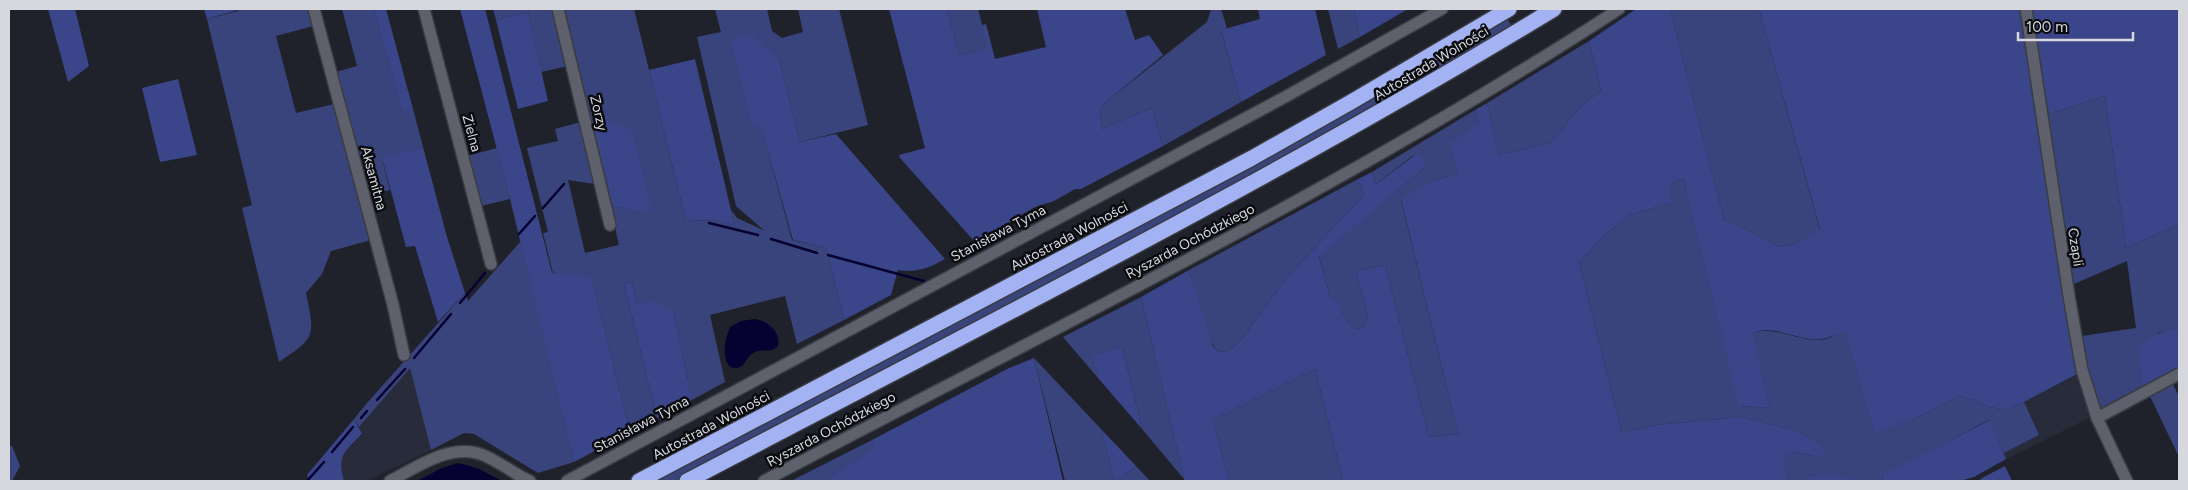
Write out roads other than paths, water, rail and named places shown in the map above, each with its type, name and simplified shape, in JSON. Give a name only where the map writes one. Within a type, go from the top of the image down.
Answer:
[{"type":"highway","name":"Autostrada Wolności","points":[[639,481],[1252,158],[1352,102],[1510,9]]},
{"type":"highway","name":"Autostrada Wolności","points":[[687,481],[1262,178],[1387,108],[1554,9]]},
{"type":"street","name":"Aksamitna","points":[[314,9],[404,355]]},
{"type":"street","name":"Zielna","points":[[424,9],[491,264]]},
{"type":"street","name":"Zorzy","points":[[558,9],[610,225]]},
{"type":"street","name":"Stanisława Tyma","points":[[567,481],[1277,102],[1442,9]]},
{"type":"street","name":"Ryszarda Ochódzkiego","points":[[764,481],[1359,168],[1504,83],[1619,9]]},
{"type":"street","name":"Czapli","points":[[2026,9],[2069,296],[2082,370],[2097,418],[2127,481]]},
{"type":"street","points":[[2097,418],[2179,374]]},
{"type":"street","points":[[390,481],[437,458],[463,451],[482,455],[530,481]]},
{"type":"waterway","points":[[543,208],[564,184]]},
{"type":"waterway","points":[[519,234],[535,216]]},
{"type":"waterway","points":[[709,223],[758,235]]},
{"type":"waterway","points":[[771,239],[817,253]]},
{"type":"waterway","points":[[828,255],[924,281]]},
{"type":"waterway","points":[[460,303],[485,273]]},
{"type":"waterway","points":[[414,358],[451,314]]},
{"type":"waterway","points":[[377,400],[405,369]]},
{"type":"waterway","points":[[361,418],[367,411]]},
{"type":"waterway","points":[[332,452],[353,427]]},
{"type":"waterway","points":[[307,481],[324,462]]}]
